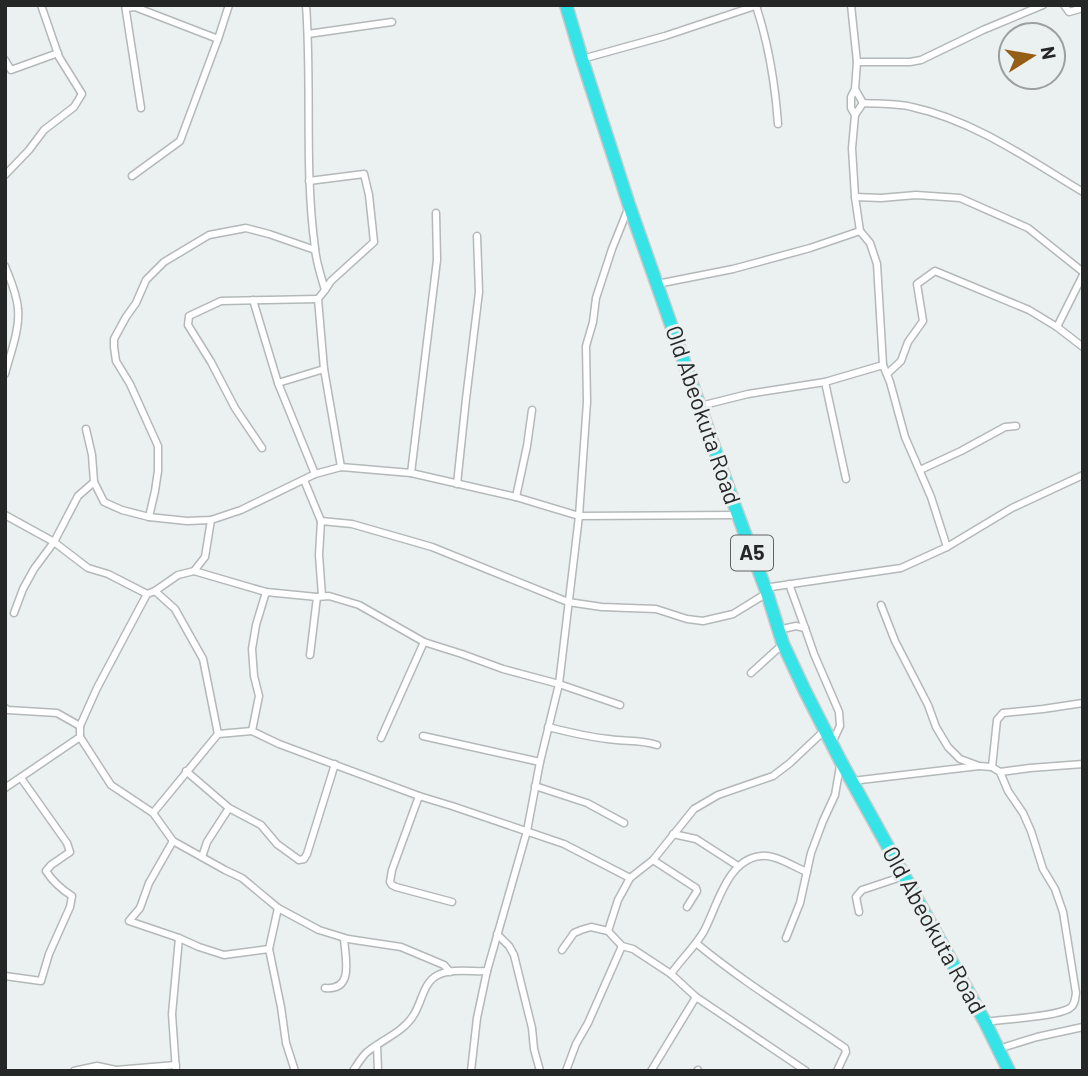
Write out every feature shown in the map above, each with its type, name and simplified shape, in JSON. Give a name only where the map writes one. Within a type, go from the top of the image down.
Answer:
[{"type":"highway","name":"Old Abeokuta Road","points":[[566,5],[629,205],[783,644],[831,743],[985,1022],[1009,1071]]},
{"type":"street","points":[[5,175],[44,130],[74,107],[82,94],[58,54],[41,5]]},
{"type":"street","points":[[132,176],[180,141],[219,39],[229,5]]},
{"type":"street","points":[[306,5],[309,181],[315,250],[325,290]]},
{"type":"street","points":[[725,5],[728,15]]},
{"type":"street","points":[[851,5],[857,62],[855,89],[851,97],[851,108],[855,115]]},
{"type":"street","points":[[857,62],[921,60],[1042,5]]},
{"type":"street","points":[[1064,5],[1069,12],[1083,8]]},
{"type":"street","points":[[582,60],[757,6],[770,53],[778,124]]},
{"type":"street","points":[[141,108],[126,7],[135,7],[219,39]]},
{"type":"street","points":[[308,34],[391,22]]},
{"type":"street","points":[[5,60],[11,70],[58,54]]},
{"type":"street","points":[[855,89],[863,103]]},
{"type":"street","points":[[863,103],[855,115],[852,148],[855,197],[860,232],[870,243],[877,264],[883,365],[905,437],[931,497],[947,547]]},
{"type":"street","points":[[863,103],[909,106],[943,115],[986,134],[1083,192]]},
{"type":"street","points":[[309,181],[365,174],[369,195],[374,242],[331,281],[318,299],[324,369],[341,467]]},
{"type":"street","points":[[855,197],[916,195],[960,198],[1028,228],[1083,274],[1057,327]]},
{"type":"street","points":[[471,1071],[477,1018],[487,971],[527,831],[559,684],[579,516],[587,402],[586,346],[596,298],[629,205]]},
{"type":"street","points":[[411,473],[437,260],[436,213]]},
{"type":"street","points":[[149,517],[158,471],[158,446],[130,384],[116,361],[114,347],[114,340],[146,280],[164,262],[209,235],[246,228],[315,250]]},
{"type":"street","points":[[657,284],[733,269],[860,232]]},
{"type":"street","points":[[457,484],[479,292],[477,236]]},
{"type":"street","points":[[5,266],[18,309],[17,328],[5,374]]},
{"type":"street","points":[[887,374],[901,360],[908,342],[923,321],[917,284],[935,271],[1028,310],[1083,347]]},
{"type":"street","points":[[262,448],[234,408],[211,362],[188,325],[189,316],[222,301],[318,299]]},
{"type":"street","points":[[253,300],[278,383],[315,474]]},
{"type":"street","points":[[700,406],[748,394],[825,382],[883,365]]},
{"type":"street","points":[[278,383],[324,369]]},
{"type":"street","points":[[825,382],[846,480]]},
{"type":"street","points":[[516,497],[532,410]]},
{"type":"street","points":[[920,470],[1005,427],[1016,426]]},
{"type":"street","points":[[86,429],[94,482],[104,502],[149,517],[187,521],[211,520],[262,501],[315,474],[341,467],[411,473],[516,497],[579,516],[738,515]]},
{"type":"street","points":[[321,521],[352,524],[432,547],[568,601],[602,607],[656,609],[703,621],[733,614],[766,591],[789,584],[901,568],[947,547],[1012,508],[1083,475]]},
{"type":"street","points":[[304,480],[321,521],[320,597],[310,656]]},
{"type":"street","points":[[15,613],[23,589],[54,542],[78,496],[94,482]]},
{"type":"street","points":[[5,515],[54,542],[88,568],[151,592],[175,608],[203,659],[218,734]]},
{"type":"street","points":[[194,571],[205,556],[211,520]]},
{"type":"street","points":[[450,972],[444,965],[401,947],[344,938],[320,930],[278,908],[243,878],[173,841],[153,813],[111,785],[80,737],[80,726],[97,688],[151,592],[178,575],[194,571],[266,592],[329,596],[359,605],[424,642],[621,705]]},
{"type":"street","points":[[789,584],[814,654],[839,712],[840,726],[831,743]]},
{"type":"street","points":[[252,732],[259,696],[254,676],[253,649],[256,625],[266,592]]},
{"type":"street","points":[[881,605],[895,641],[948,747],[960,759],[979,766]]},
{"type":"street","points":[[778,630],[796,626],[805,628]]},
{"type":"street","points":[[382,738],[424,642]]},
{"type":"street","points":[[751,673],[783,644]]},
{"type":"street","points":[[992,767],[997,720],[1003,713],[1083,703]]},
{"type":"street","points":[[5,708],[57,713],[80,726]]},
{"type":"street","points":[[548,727],[603,739],[632,739],[657,745]]},
{"type":"street","points":[[608,931],[618,900],[630,878],[653,860],[694,809],[718,795],[773,776],[825,730]]},
{"type":"street","points":[[153,813],[218,734],[252,732],[419,796],[564,844],[630,878]]},
{"type":"street","points":[[423,736],[540,762]]},
{"type":"street","points":[[5,788],[80,737]]},
{"type":"street","points":[[786,939],[800,903],[811,853],[835,795],[840,760]]},
{"type":"street","points":[[1000,772],[1083,764]]},
{"type":"street","points":[[187,771],[229,808],[261,825],[277,844],[299,860],[307,854],[335,765]]},
{"type":"street","points":[[852,781],[979,766],[992,767],[1000,772],[1008,791],[1023,813],[1043,869],[1055,889],[1063,912],[1076,993],[1075,1003],[1058,1013],[985,1022]]},
{"type":"street","points":[[5,976],[41,981],[72,896],[59,888],[46,871],[70,852],[67,843],[21,778]]},
{"type":"street","points":[[535,786],[587,803],[624,823]]},
{"type":"street","points":[[419,796],[390,882],[396,887],[452,902]]},
{"type":"street","points":[[202,857],[207,842],[229,808]]},
{"type":"street","points":[[673,834],[696,839],[738,866]]},
{"type":"street","points":[[173,841],[149,883],[140,908],[129,921],[224,955],[269,948]]},
{"type":"street","points":[[671,974],[705,930],[722,891],[738,866],[761,856],[775,858],[807,872]]},
{"type":"street","points":[[653,860],[696,888],[697,891],[687,907]]},
{"type":"street","points":[[859,912],[856,897],[862,890],[904,876]]},
{"type":"street","points":[[278,908],[269,948],[286,1043],[295,1071]]},
{"type":"street","points":[[562,950],[574,933],[581,930],[591,927],[608,931],[622,946],[633,949],[671,974],[696,997],[806,1071]]},
{"type":"street","points":[[497,934],[514,955],[533,1028],[540,1071]]},
{"type":"street","points":[[74,1071],[97,1066],[116,1070],[176,1068],[172,1014],[179,938]]},
{"type":"street","points":[[325,988],[334,989],[343,983],[346,973],[344,938]]},
{"type":"street","points":[[696,943],[725,968],[845,1048],[846,1052],[837,1071]]},
{"type":"street","points":[[566,1071],[622,946]]},
{"type":"street","points":[[353,1071],[365,1054],[400,1030],[413,1017],[427,985],[437,975],[487,971]]},
{"type":"street","points":[[651,1071],[696,997]]},
{"type":"street","points":[[998,1049],[1083,1027]]},
{"type":"street","points":[[377,1045],[378,1071]]}]
